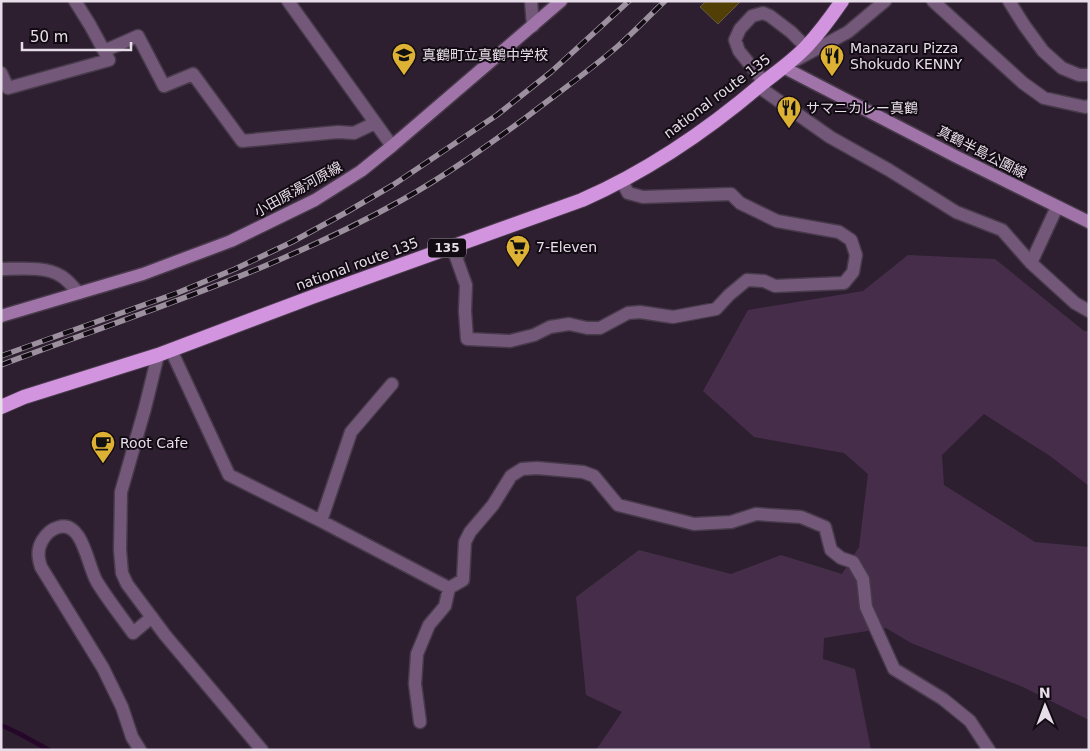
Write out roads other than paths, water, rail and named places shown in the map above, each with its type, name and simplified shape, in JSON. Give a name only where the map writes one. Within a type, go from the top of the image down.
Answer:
[{"type":"highway","name":"national route 135","points":[[1,407],[164,352],[582,200],[622,181],[658,160],[715,122],[783,67],[806,47],[822,29],[842,1]]},
{"type":"main road","name":"小田原湯河原線","points":[[1,316],[143,274],[231,241],[315,200],[361,171],[562,1]]},
{"type":"main road","name":"真鶴半島公園線","points":[[783,67],[955,156],[1089,222]]},
{"type":"street","points":[[1,73],[8,88],[109,60],[75,1]]},
{"type":"street","points":[[288,1],[392,146]]},
{"type":"street","points":[[531,1],[533,26]]},
{"type":"street","points":[[783,67],[848,32],[885,1]]},
{"type":"street","points":[[933,1],[1022,83],[1044,98],[1085,107],[1089,106]]},
{"type":"street","points":[[1009,1],[1043,51],[1062,68],[1079,75],[1089,75]]},
{"type":"street","points":[[806,47],[791,32],[763,13],[752,16],[740,29],[736,40],[739,51],[761,84],[830,137],[889,170],[956,212],[1002,230],[1031,264],[1075,303],[1089,311]]},
{"type":"street","points":[[104,51],[138,36],[164,86],[193,74],[242,141],[338,132],[354,133],[375,123]]},
{"type":"street","points":[[452,246],[466,285],[467,339],[510,341],[534,335],[550,327],[569,324],[587,328],[600,328],[628,313],[640,312],[673,317],[716,308],[747,280],[764,281],[775,286],[844,283],[853,272],[856,255],[851,240],[839,232],[777,221],[740,202],[731,194],[643,198],[628,193],[622,181]]},
{"type":"street","points":[[1031,264],[1057,207]]},
{"type":"street","points":[[1,269],[54,272],[63,276],[79,293]]},
{"type":"street","points":[[164,352],[229,475],[449,588]]},
{"type":"street","points":[[164,352],[145,408],[121,492],[120,561],[122,574],[127,584],[165,635],[262,750]]},
{"type":"street","points":[[321,521],[351,432],[392,384]]},
{"type":"street","points":[[420,722],[415,684],[417,654],[429,625],[445,606],[449,588],[463,580],[465,542],[470,532],[493,505],[511,476],[522,469],[537,468],[583,472],[594,476],[618,505],[694,524],[731,522],[756,514],[801,516],[825,527],[831,550],[840,558],[853,562],[863,579],[866,607],[894,669],[943,699],[970,721],[989,750]]},
{"type":"street","points":[[140,750],[132,737],[122,707],[102,668],[41,567],[38,554],[40,544],[52,529],[62,526],[72,528],[80,537],[96,581],[133,633],[152,617]]},
{"type":"waterway","points":[[1,725],[49,750]]},
{"type":"railway","points":[[1,356],[177,293],[235,269],[292,242],[345,213],[393,185],[497,115],[551,72],[629,1]]},
{"type":"railway","points":[[1,365],[255,270],[305,249],[402,200],[434,181],[524,119],[618,46],[665,1]]},
{"type":"place","name":"真鶴町立真鶴中学校","points":[[404,76]]},
{"type":"place","name":"Manazaru Pizza Shokudo KENNY","points":[[832,77]]},
{"type":"place","name":"サマニカレー真鶴","points":[[789,129]]},
{"type":"place","name":"7-Eleven","points":[[518,268]]},
{"type":"place","name":"Root Cafe","points":[[103,464]]}]
